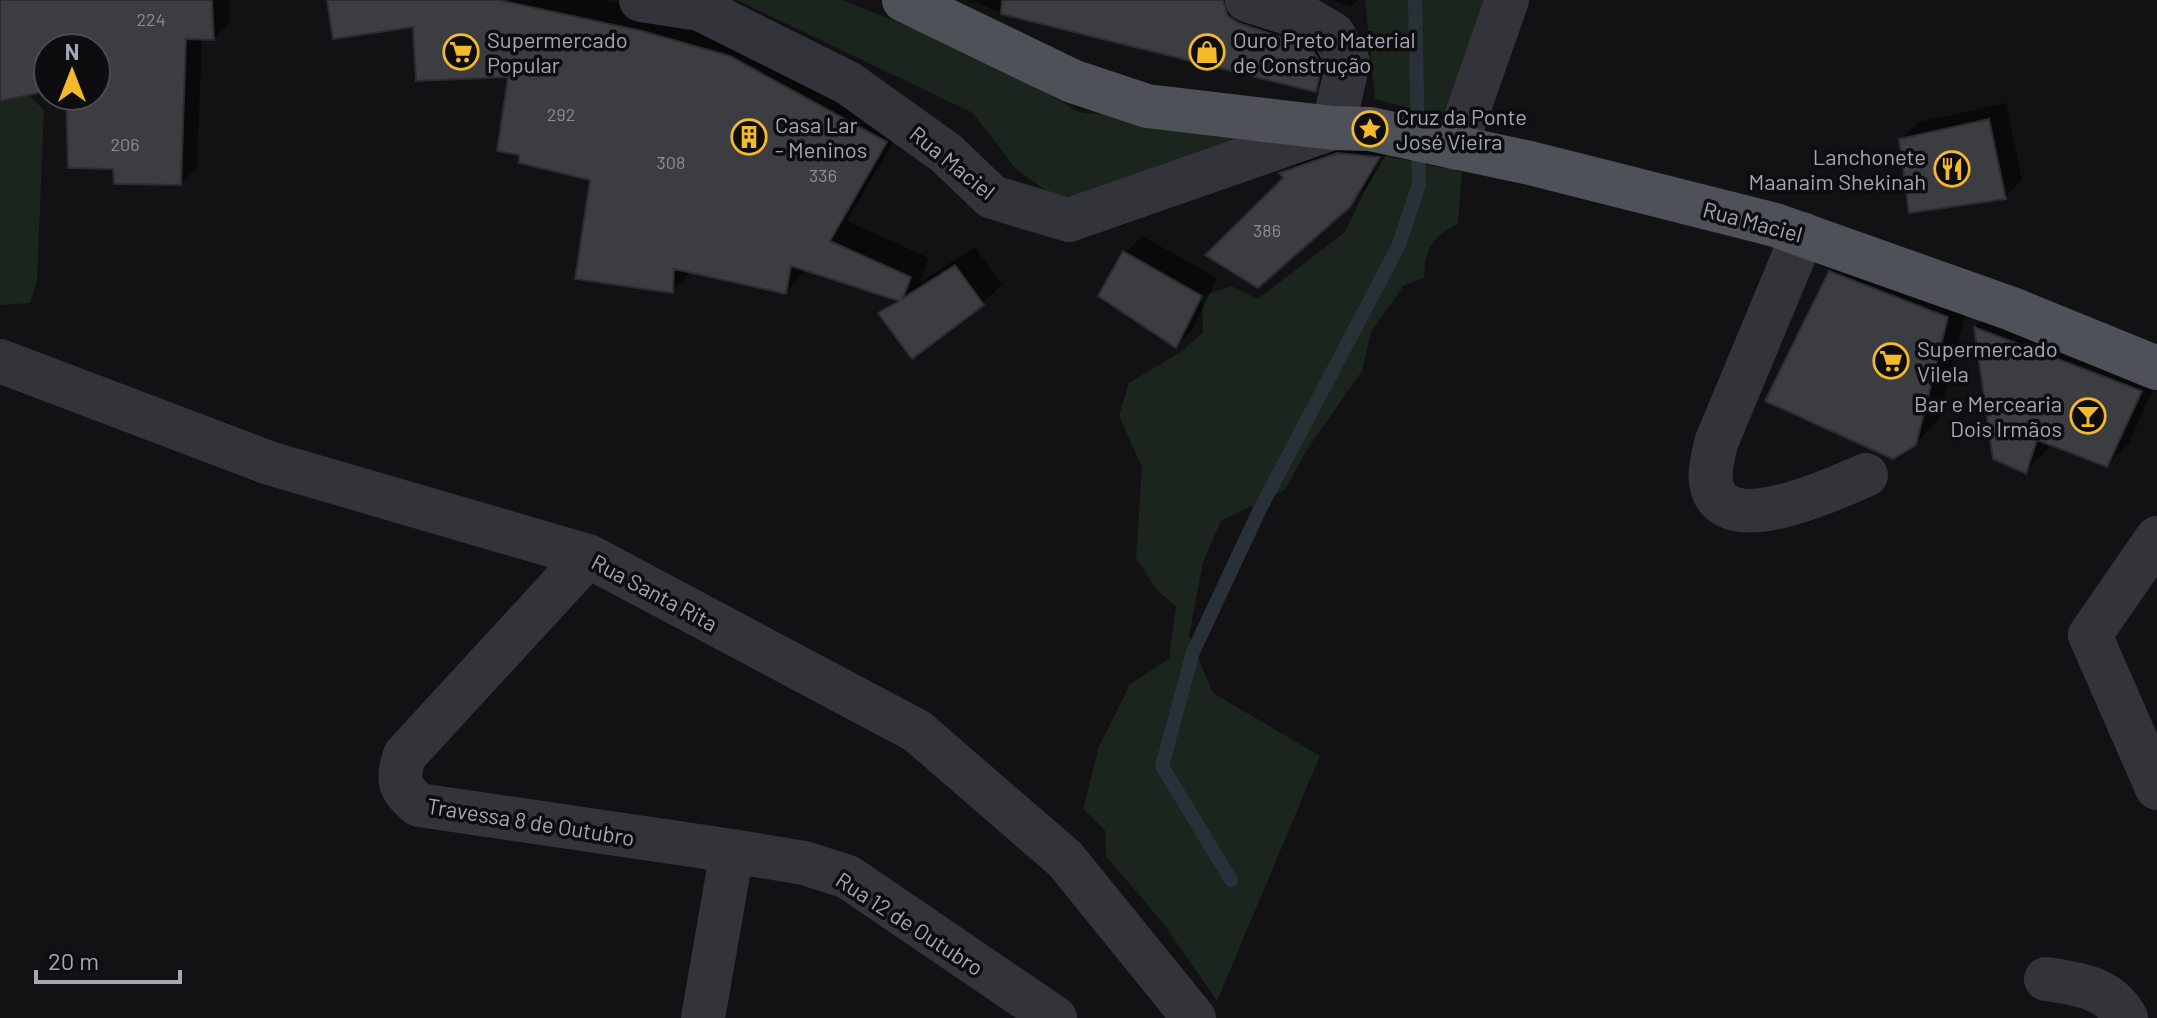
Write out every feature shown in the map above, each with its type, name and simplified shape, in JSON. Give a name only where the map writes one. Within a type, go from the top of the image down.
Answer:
[{"type":"main road","name":"Rua Maciel","points":[[904,0],[1072,81],[1147,106],[1352,129],[1530,163],[1803,234],[2012,309],[2157,368]]},
{"type":"street","name":"Rua Maciel","points":[[641,0],[687,4],[848,83],[946,153],[992,197],[1069,220],[1352,129]]},
{"type":"street","points":[[1247,0],[1309,20],[1333,34],[1348,62],[1352,129]]},
{"type":"street","points":[[1441,144],[1507,0]]},
{"type":"street","points":[[1803,234],[1716,443],[1710,474],[1712,490],[1718,500],[1735,508],[1784,508],[1866,475]]},
{"type":"street","name":"Rua Santa Rita","points":[[0,361],[269,463],[588,556],[917,731],[1065,859],[1194,1018]]},
{"type":"street","points":[[2157,538],[2090,635],[2157,788]]},
{"type":"street","name":"Travessa 8 de Outubro","points":[[588,556],[405,755],[398,775],[402,792],[419,805],[732,851]]},
{"type":"street","points":[[703,1018],[732,851]]},
{"type":"street","name":"Rua 12 de Outubro","points":[[732,851],[804,863],[848,877],[1055,1018]]},
{"type":"street","points":[[2046,979],[2086,986],[2112,998],[2126,1018]]},
{"type":"shaded area","points":[[737,0],[843,0],[987,59],[1079,112],[1305,138],[1124,201],[1051,194],[1015,168],[973,113]]},
{"type":"shaded area","points":[[1365,0],[1490,0],[1473,31],[1442,117],[1375,99]]},
{"type":"shaded area","points":[[29,95],[32,98],[32,112],[44,112],[37,280],[30,303],[0,305],[0,101]]},
{"type":"shaded area","points":[[1382,155],[1462,172],[1458,224],[1431,245],[1424,278],[1404,285],[1371,332],[1362,371],[1306,451],[1285,490],[1221,521],[1203,562],[1189,636],[1213,693],[1320,756],[1217,1001],[1163,923],[1106,856],[1105,830],[1083,809],[1099,746],[1130,684],[1169,659],[1176,607],[1157,590],[1136,558],[1142,467],[1119,416],[1129,383],[1182,351],[1203,332],[1202,296],[1231,286],[1258,299],[1345,232]]},
{"type":"building","points":[[0,0],[212,0],[214,40],[186,39],[181,185],[114,184],[113,169],[68,168],[66,112],[112,112],[112,32],[32,32],[32,94],[0,101]]},
{"type":"building","points":[[327,0],[499,0],[642,31],[730,56],[887,142],[830,241],[911,277],[903,298],[955,265],[984,305],[912,359],[878,313],[899,301],[791,266],[786,294],[674,269],[673,293],[575,279],[590,180],[519,163],[519,155],[497,151],[508,77],[416,81],[413,27],[333,39]]},
{"type":"building","name":"Ouro Preto Material de Construção","points":[[1002,0],[1223,0],[1228,16],[1239,23],[1299,43],[1314,52],[1322,66],[1316,92],[1001,14]]},
{"type":"building","name":"Lanchonete Maanaim Shekinah","points":[[1989,119],[2006,199],[1909,213],[1899,139]]},
{"type":"building","points":[[1337,153],[1380,157],[1350,207],[1258,288],[1205,255],[1283,178],[1279,173]]},
{"type":"building","points":[[1123,251],[1202,296],[1176,348],[1098,296]]},
{"type":"building","name":"Supermercado Vilela","points":[[1829,271],[1948,317],[1916,445],[1893,459],[1765,401]]},
{"type":"building","points":[[1974,327],[2142,391],[2107,467],[2037,440],[2026,474],[1993,459]]},
{"type":"waterway","points":[[1231,880],[1162,766],[1193,652],[1260,509],[1398,247],[1419,184],[1415,0]]},
{"type":"place","name":"Supermercado Popular","points":[[461,52]]},
{"type":"place","name":"Ouro Preto Material de Construção","points":[[1207,52]]},
{"type":"place","name":"Cruz da Ponte José Vieira","points":[[1370,129]]},
{"type":"place","name":"Casa Lar - Meninos","points":[[749,137]]},
{"type":"place","name":"Lanchonete Maanaim Shekinah","points":[[1952,169]]},
{"type":"place","name":"Supermercado Vilela","points":[[1891,361]]},
{"type":"place","name":"Bar e Mercearia Dois Irmãos","points":[[2088,416]]}]
